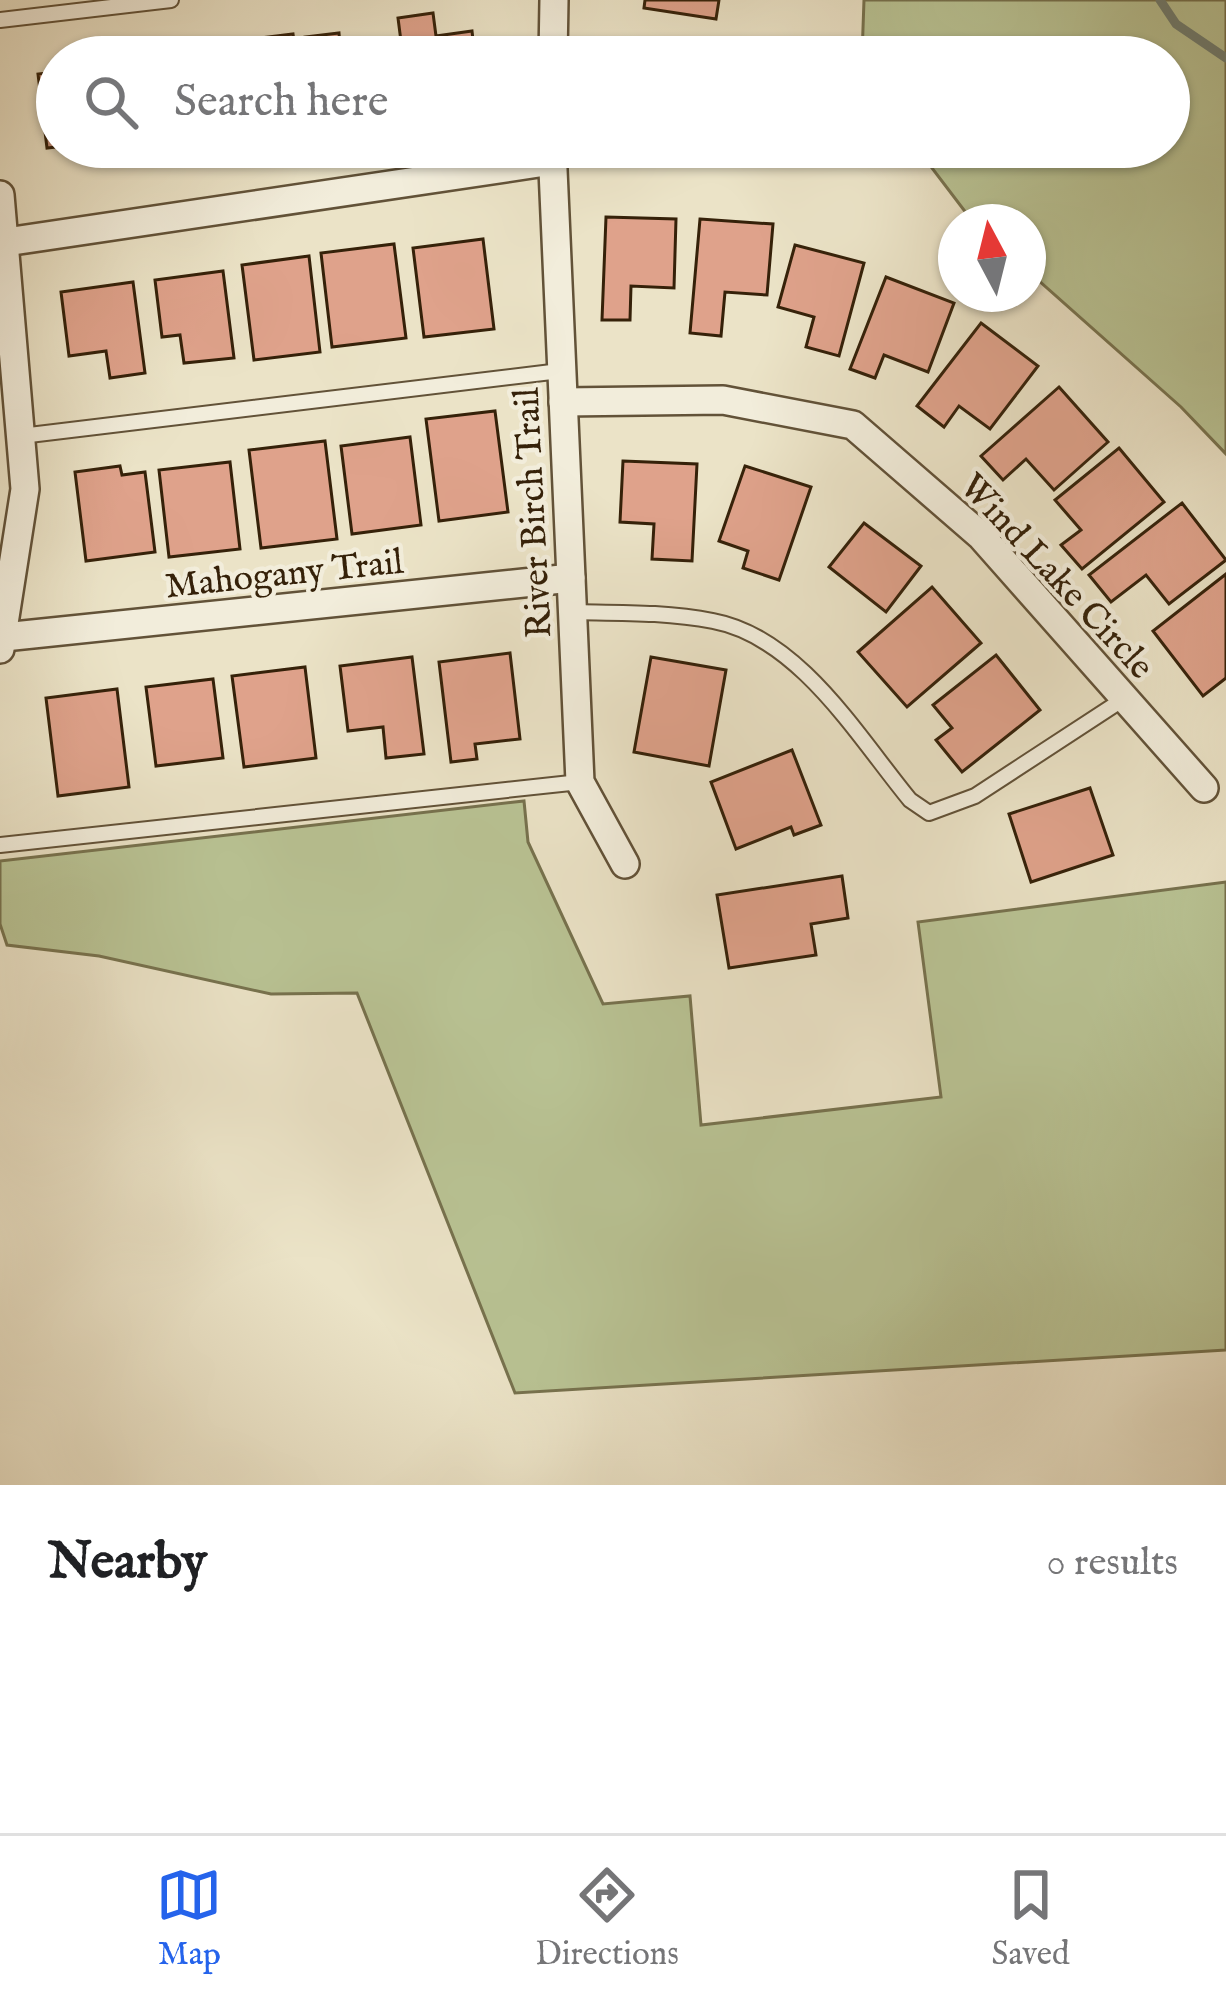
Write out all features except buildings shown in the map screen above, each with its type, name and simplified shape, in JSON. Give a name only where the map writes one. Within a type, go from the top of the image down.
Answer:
[{"type":"street","points":[[553,36],[554,0]]},
{"type":"street","points":[[6,242],[465,168]]},
{"type":"street","name":"River Birch Trail","points":[[553,168],[580,782],[625,864]]},
{"type":"street","points":[[0,195],[21,436],[2,643]]},
{"type":"street","name":"Wind Lake Circle","points":[[562,402],[723,400],[853,425],[981,536],[1204,788]]},
{"type":"street","name":"Mahogany Trail","points":[[2,643],[571,578]]},
{"type":"lane","points":[[0,20],[171,0]]},
{"type":"lane","points":[[21,436],[560,371]]},
{"type":"lane","points":[[573,612],[717,621],[760,638],[807,676],[910,800],[929,813],[975,796],[1124,698]]},
{"type":"lane","points":[[0,845],[580,782]]},
{"type":"green space","points":[[864,0],[1226,0],[1226,454],[1181,407],[1046,287],[1046,204],[959,204],[932,168],[1190,168],[1190,36],[863,36]]},
{"type":"green space","points":[[524,801],[528,842],[603,1004],[690,996],[701,1125],[941,1097],[918,922],[1226,882],[1226,1350],[515,1393],[357,993],[271,994],[99,956],[7,945],[0,924],[0,861]]},
{"type":"waterway","points":[[1160,0],[1176,24],[1226,58]]}]
